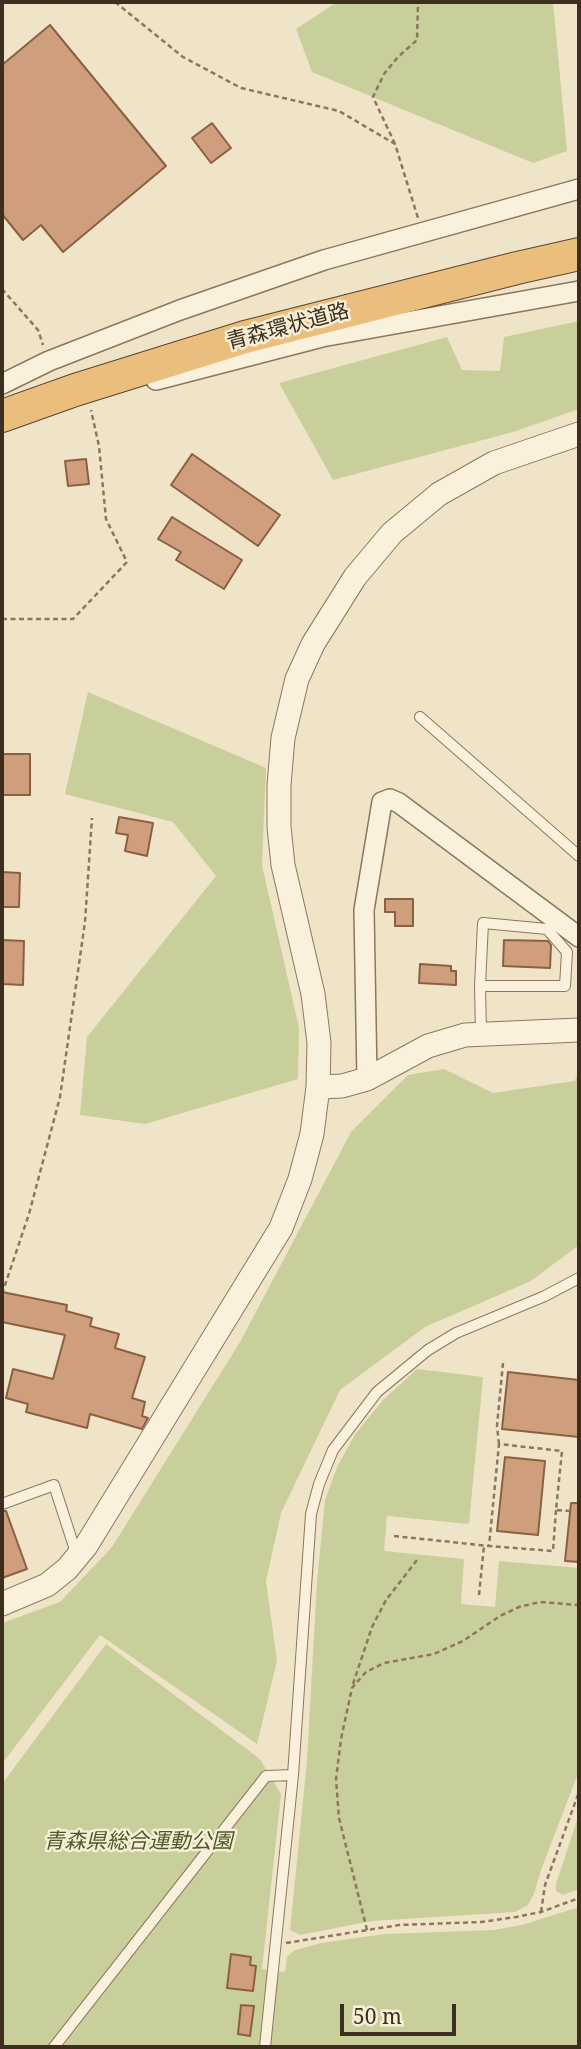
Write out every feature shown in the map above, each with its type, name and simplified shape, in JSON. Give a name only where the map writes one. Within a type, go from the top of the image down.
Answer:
[{"type":"highway","name":"青森環状道路","points":[[2,416],[75,390],[245,337],[579,254]]},
{"type":"street","points":[[2,384],[49,361],[180,310],[324,260],[579,189]]},
{"type":"street","points":[[2,430],[88,400],[322,337],[579,291]]},
{"type":"street","points":[[2,1604],[47,1585],[77,1557],[147,1449],[281,1228],[300,1180],[312,1134],[318,1087],[319,1043],[313,994],[283,865],[279,785],[283,738],[297,679],[313,644],[355,577],[392,533],[439,494],[494,463],[579,434]]},
{"type":"street","points":[[367,1079],[364,910],[382,802],[390,799],[399,803],[579,937]]},
{"type":"street","points":[[318,1087],[342,1086],[367,1079],[428,1046],[465,1035],[579,1030]]},
{"type":"lane","points":[[420,717],[579,856]]},
{"type":"lane","points":[[480,986],[565,986],[567,952],[547,929],[483,923],[480,986],[481,1034]]},
{"type":"lane","points":[[265,2047],[293,1775],[311,1514],[319,1484],[333,1450],[377,1392],[428,1350],[456,1333],[545,1296],[579,1278]]},
{"type":"lane","points":[[2,1504],[54,1485],[77,1557]]},
{"type":"lane","points":[[54,2047],[266,1776],[293,1775]]},
{"type":"path","points":[[115,2],[183,57],[241,88],[339,111],[395,144]]},
{"type":"path","points":[[418,2],[417,40],[384,74],[373,97],[395,144],[422,233]]},
{"type":"path","points":[[2,289],[38,330],[49,361]]},
{"type":"path","points":[[2,619],[73,619],[127,562],[106,519],[99,446],[88,400]]},
{"type":"path","points":[[2,1294],[29,1214],[60,1097],[85,922],[92,818]]},
{"type":"path","points":[[489,1546],[499,1444],[497,1426],[503,1363]]},
{"type":"path","points":[[394,1536],[553,1551],[562,1451],[499,1444]]},
{"type":"path","points":[[556,1510],[570,1511]]},
{"type":"path","points":[[479,1595],[484,1545]]},
{"type":"path","points":[[367,1930],[339,1818],[336,1779],[341,1739],[352,1688],[372,1627],[386,1600],[417,1560]]},
{"type":"path","points":[[352,1688],[366,1672],[384,1662],[434,1654],[463,1641],[519,1606],[540,1602],[579,1605]]},
{"type":"path","points":[[541,1912],[545,1885],[579,1792]]},
{"type":"path","points":[[276,1944],[399,1925],[481,1922],[541,1912],[579,1898]]},
{"type":"green space","points":[[337,2],[553,2],[567,151],[533,163],[312,72],[296,29]]},
{"type":"green space","points":[[579,321],[579,409],[513,432],[333,480],[279,383],[447,337],[462,370],[500,371],[504,337]]},
{"type":"green space","points":[[88,692],[266,768],[262,865],[299,1028],[298,1079],[145,1124],[80,1115],[87,1037],[216,876],[173,822],[65,794]]},
{"type":"green space","points":[[444,1069],[493,1093],[574,1081],[579,1074],[579,1245],[531,1281],[425,1327],[340,1390],[281,1513],[266,1581],[277,1661],[257,1744],[100,1635],[2,1764],[2,1623],[60,1602],[112,1547],[240,1342],[351,1132],[408,1075]]},
{"type":"green space","points":[[417,1369],[483,1377],[469,1524],[387,1516],[384,1551],[464,1559],[461,1604],[495,1607],[499,1561],[579,1568],[579,1771],[528,1905],[515,1912],[372,1921],[300,1935],[290,1930],[307,1760],[317,1582],[325,1500],[338,1465],[356,1433],[383,1400]]},
{"type":"green space","name":"青森県総合運動公園","points":[[106,1644],[260,1759],[281,1794],[262,1969],[285,1972],[287,1957],[295,1950],[321,1943],[385,1934],[493,1930],[522,1925],[579,1907],[579,2047],[2,2047],[2,1784]]},
{"type":"green space","points":[[579,1814],[579,1889],[563,1895],[556,1891],[556,1884]]},
{"type":"building","points":[[50,25],[166,166],[63,252],[41,225],[23,240],[2,214],[2,65]]},
{"type":"building","points":[[212,123],[231,148],[211,163],[192,138]]},
{"type":"building","points":[[192,454],[280,515],[258,546],[171,485]]},
{"type":"building","points":[[86,459],[89,484],[68,486],[65,461]]},
{"type":"building","points":[[172,517],[242,560],[224,589],[176,560],[181,552],[158,539]]},
{"type":"building","points":[[2,754],[30,754],[30,795],[2,795]]},
{"type":"building","points":[[119,817],[153,823],[147,856],[125,851],[128,835],[116,833]]},
{"type":"building","points":[[2,872],[20,873],[19,907],[2,907]]},
{"type":"building","points":[[385,899],[413,899],[413,926],[395,926],[395,912],[385,912]]},
{"type":"building","points":[[2,940],[24,941],[23,985],[2,984]]},
{"type":"building","points":[[504,940],[548,941],[551,945],[550,968],[503,966]]},
{"type":"building","points":[[420,964],[451,966],[451,971],[456,971],[456,985],[419,983]]},
{"type":"building","points":[[2,1292],[67,1305],[66,1311],[92,1318],[90,1326],[119,1334],[115,1348],[145,1357],[132,1398],[145,1402],[142,1416],[148,1418],[142,1429],[90,1414],[87,1428],[26,1412],[28,1404],[6,1398],[13,1369],[53,1379],[65,1335],[2,1322]]},
{"type":"building","points":[[508,1372],[579,1380],[579,1437],[502,1429]]},
{"type":"building","points":[[505,1457],[545,1461],[538,1535],[497,1531]]},
{"type":"building","points":[[571,1503],[579,1503],[579,1562],[565,1561]]},
{"type":"building","points":[[2,1511],[6,1511],[27,1569],[2,1578]]},
{"type":"building","points":[[231,1954],[251,1957],[250,1965],[256,1966],[253,1991],[227,1988]]},
{"type":"building","points":[[241,2005],[254,2006],[250,2036],[238,2034]]}]
